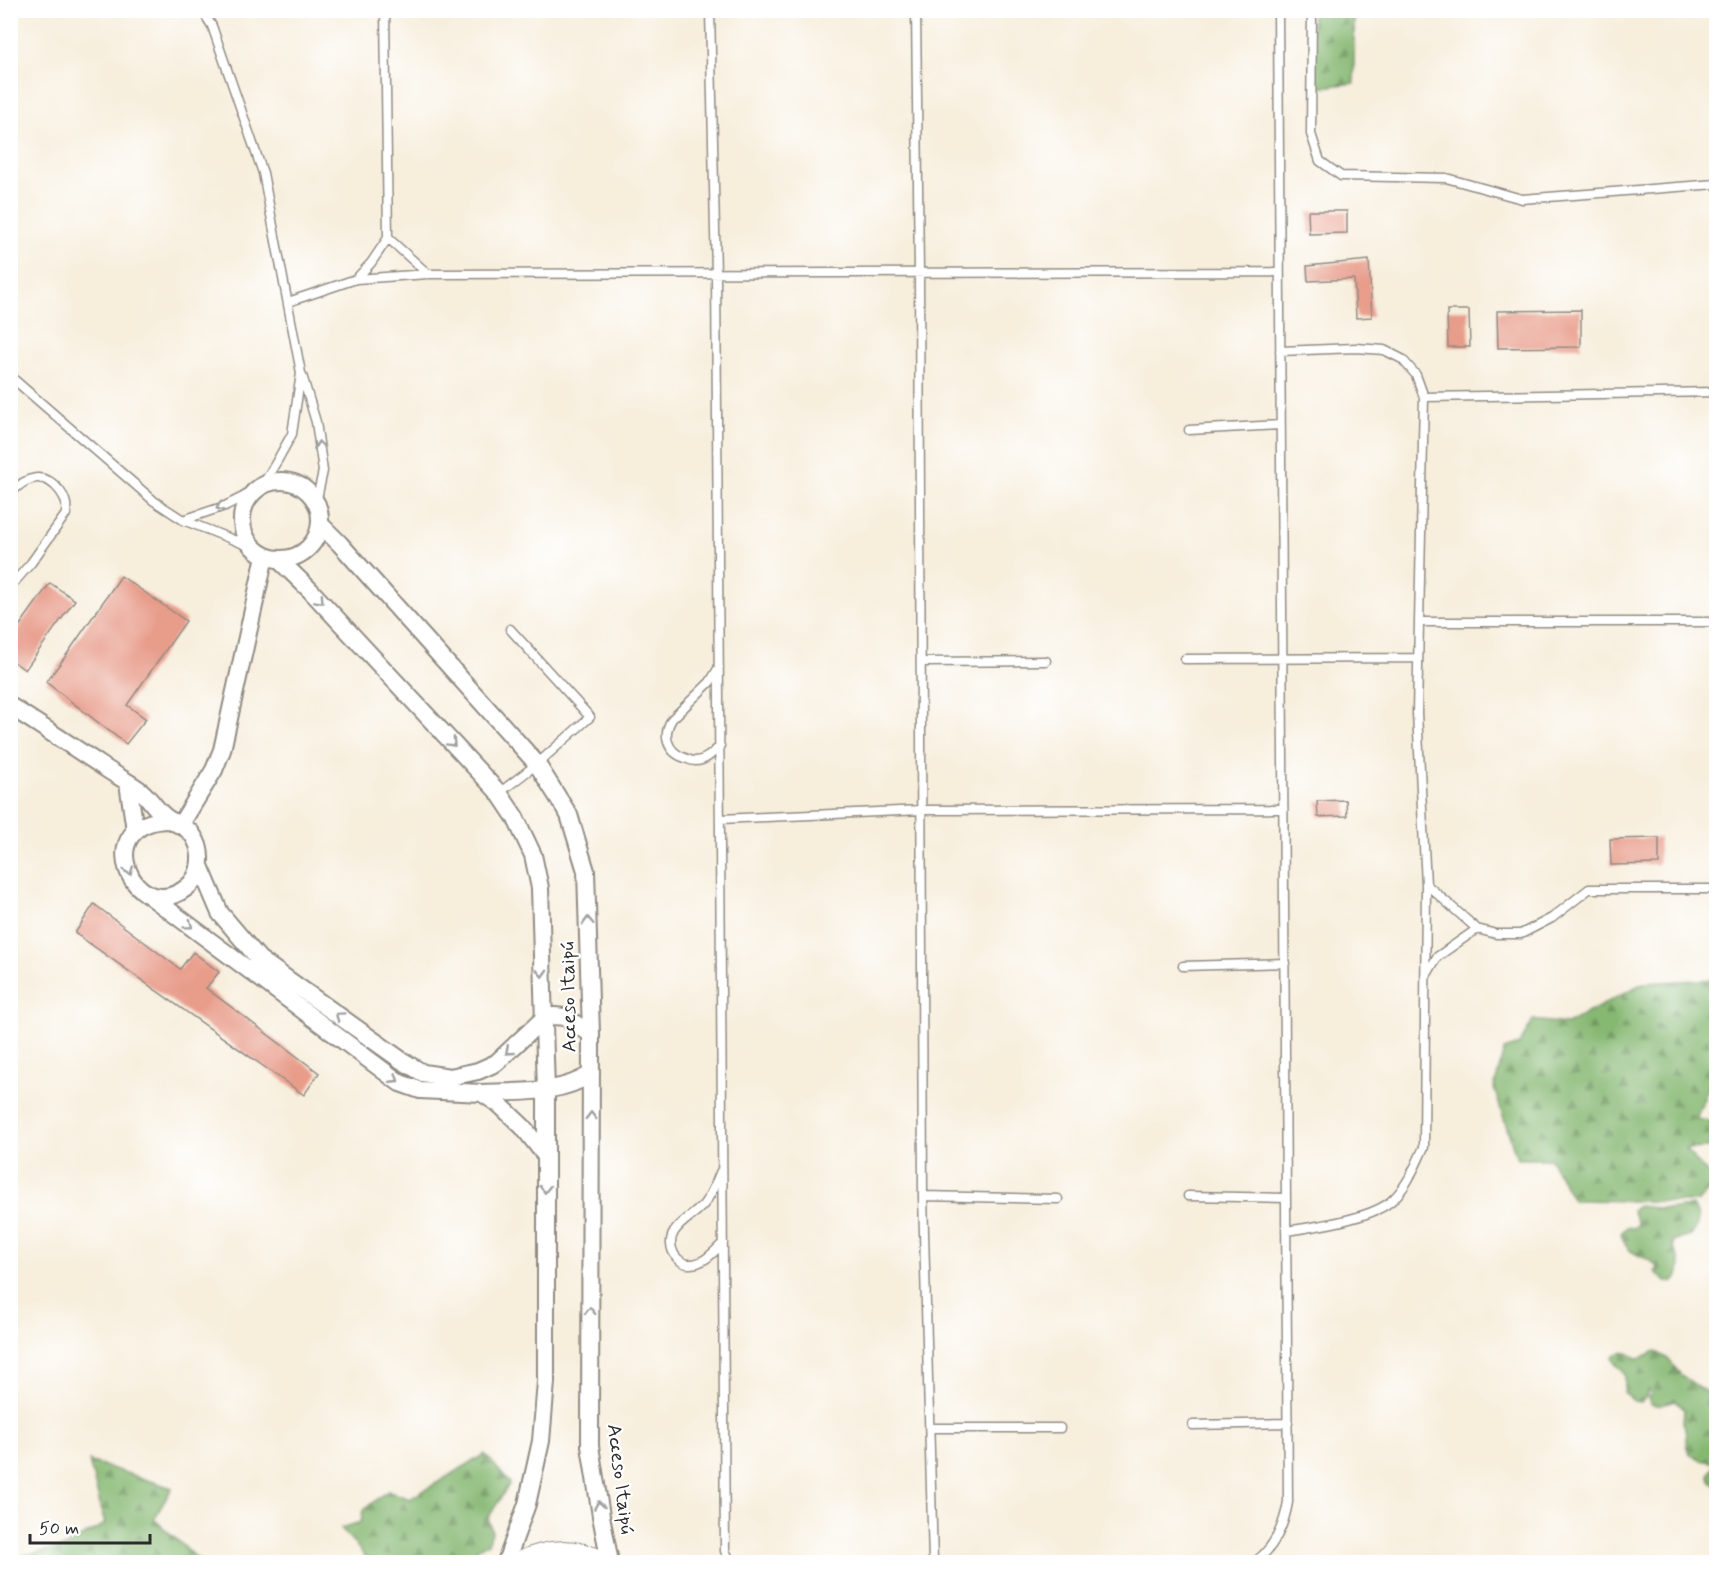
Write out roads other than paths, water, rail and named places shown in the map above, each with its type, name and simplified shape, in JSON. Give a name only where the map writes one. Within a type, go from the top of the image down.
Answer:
[{"type":"street","points":[[275,481],[289,482],[302,487],[316,503],[320,524],[316,537],[307,549],[295,556],[266,554],[246,537],[242,524],[246,503],[259,488],[275,481]]},
{"type":"street","name":"Acceso Itaipú","points":[[320,524],[537,764],[568,814],[586,871],[591,1034],[590,1446],[610,1563]]},
{"type":"street","points":[[175,822],[214,770],[222,750],[266,554]]},
{"type":"street","name":"Acceso Itaipú","points":[[266,554],[310,590],[499,793],[515,817],[533,855],[540,888],[546,1091],[546,1382],[541,1441],[527,1504],[506,1563]]},
{"type":"street","points":[[10,706],[147,796],[175,822],[191,832],[198,842],[201,854],[200,866],[188,887],[165,896],[153,895],[142,890]]},
{"type":"street","points":[[128,783],[134,833]]},
{"type":"street","points":[[175,822],[156,820],[144,825],[134,833],[127,844],[125,856],[126,869],[132,881],[400,1083],[420,1090],[482,1093],[546,1091],[582,1080],[591,1074]]},
{"type":"street","points":[[200,866],[220,912],[259,959],[401,1060],[423,1073],[450,1077],[478,1071],[496,1063],[543,1019],[554,1016],[565,1017],[591,1034]]},
{"type":"street","points":[[482,1093],[500,1105],[523,1127],[545,1155]]},
{"type":"street","points":[[519,1563],[542,1553],[566,1551],[590,1555],[604,1563]]},
{"type":"lane","points":[[202,10],[212,26],[263,173],[301,373],[316,422],[323,471],[316,503]]},
{"type":"lane","points":[[356,279],[371,263],[388,238],[386,10]]},
{"type":"lane","points":[[710,10],[716,274],[725,1551],[731,1563]]},
{"type":"lane","points":[[916,10],[920,273],[923,1196],[933,1563]]},
{"type":"lane","points":[[1255,1563],[1277,1537],[1286,1516],[1288,1502],[1278,10]]},
{"type":"lane","points":[[1312,10],[1311,134],[1320,161],[1341,176],[1446,178],[1522,199],[1716,183]]},
{"type":"lane","points":[[388,238],[428,274]]},
{"type":"lane","points":[[288,302],[356,279],[428,274],[1279,272]]},
{"type":"lane","points":[[1280,351],[1356,348],[1384,350],[1402,359],[1416,375],[1424,396],[1417,713],[1426,884],[1424,1147],[1409,1180],[1390,1202],[1371,1212],[1324,1225],[1286,1231]]},
{"type":"lane","points":[[183,520],[225,506],[259,488],[278,461],[292,434],[301,373]]},
{"type":"lane","points":[[10,376],[154,501],[183,520],[266,554]]},
{"type":"lane","points":[[1424,396],[1716,392]]},
{"type":"lane","points":[[1189,430],[1280,425]]},
{"type":"lane","points":[[10,494],[22,482],[35,478],[46,479],[55,485],[64,496],[67,505],[66,514],[10,587]]},
{"type":"lane","points":[[1419,622],[1716,622]]},
{"type":"lane","points":[[499,793],[537,764],[590,717],[510,629]]},
{"type":"lane","points":[[1185,659],[1418,658]]},
{"type":"lane","points":[[921,662],[1046,661]]},
{"type":"lane","points":[[719,666],[710,682],[672,719],[666,735],[676,755],[694,761],[710,756],[720,746]]},
{"type":"lane","points":[[720,819],[922,810],[1283,809]]},
{"type":"lane","points":[[1426,884],[1477,928],[1496,934],[1521,934],[1552,918],[1589,889],[1716,889]]},
{"type":"lane","points":[[1425,978],[1437,957],[1477,928]]},
{"type":"lane","points":[[1183,966],[1284,963]]},
{"type":"lane","points":[[723,1168],[703,1206],[677,1227],[672,1237],[673,1252],[679,1260],[687,1264],[697,1263],[710,1256],[723,1243]]},
{"type":"lane","points":[[923,1196],[1058,1199]]},
{"type":"lane","points":[[1188,1196],[1286,1198]]},
{"type":"lane","points":[[1193,1425],[1288,1423]]},
{"type":"lane","points":[[930,1428],[1060,1428]]}]
